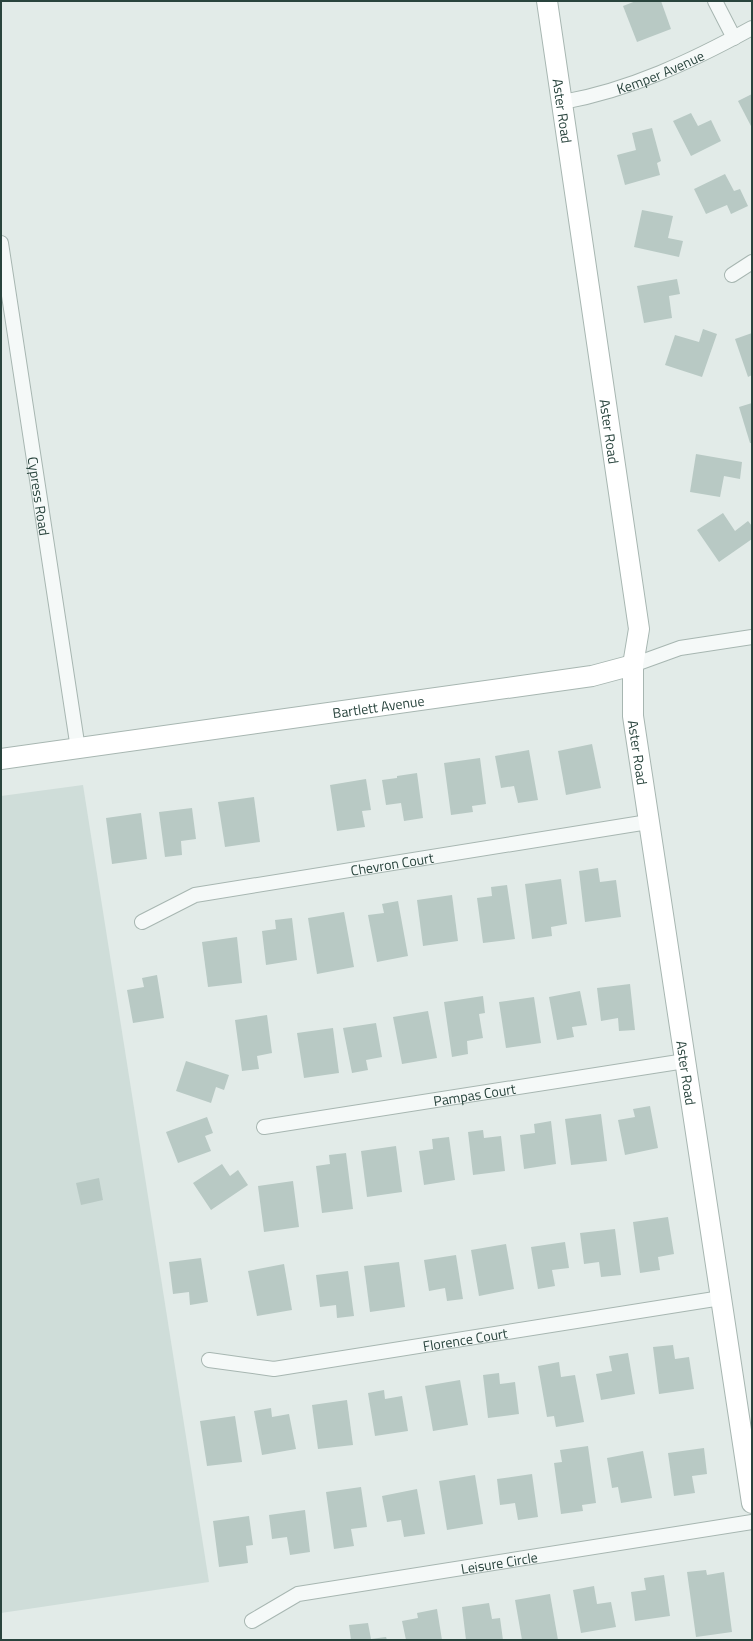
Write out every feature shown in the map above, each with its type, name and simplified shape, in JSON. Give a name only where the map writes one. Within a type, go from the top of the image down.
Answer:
[{"type":"main road","name":"Aster Road","points":[[547,1],[563,102],[638,629],[632,665],[633,716],[752,1504]]},
{"type":"main road","name":"Bartlett Avenue","points":[[1,759],[592,676],[632,665]]},
{"type":"street","points":[[715,1],[734,38]]},
{"type":"street","name":"Kemper Avenue","points":[[563,102],[594,96],[643,80],[685,62],[752,28]]},
{"type":"street","name":"Cypress Road","points":[[1,243],[78,749]]},
{"type":"street","points":[[732,275],[752,262]]},
{"type":"street","name":"Bartlett Avenue","points":[[632,665],[680,648],[752,637]]},
{"type":"street","name":"Chevron Court","points":[[142,922],[195,895],[648,822]]},
{"type":"street","name":"Pampas Court","points":[[264,1127],[685,1061]]},
{"type":"street","name":"Florence Court","points":[[209,1360],[274,1369],[721,1298]]},
{"type":"street","name":"Leisure Circle","points":[[252,1621],[298,1594],[752,1522]]},
{"type":"shaded area","points":[[83,785],[209,1582],[1,1613],[1,796]]},
{"type":"building","points":[[636,1],[661,1],[671,29],[637,42],[623,6]]},
{"type":"building","points":[[752,94],[752,128],[738,101]]},
{"type":"building","points":[[691,113],[698,126],[711,120],[721,141],[691,156],[673,121]]},
{"type":"building","points":[[652,128],[661,161],[657,163],[660,175],[625,185],[617,155],[636,150],[632,133]]},
{"type":"building","points":[[725,174],[734,191],[740,189],[748,206],[731,214],[727,205],[706,214],[694,189]]},
{"type":"building","points":[[642,210],[673,216],[668,238],[683,241],[679,257],[634,247]]},
{"type":"building","points":[[677,279],[680,294],[669,296],[672,318],[644,323],[637,286]]},
{"type":"building","points":[[703,329],[717,334],[702,377],[665,365],[675,335],[699,342]]},
{"type":"building","points":[[752,333],[752,375],[748,377],[735,339]]},
{"type":"building","points":[[752,403],[752,443],[750,443],[739,407]]},
{"type":"building","points":[[696,454],[742,462],[740,479],[724,476],[720,497],[690,492]]},
{"type":"building","points":[[723,513],[735,531],[748,521],[752,526],[752,539],[719,562],[697,530]]},
{"type":"building","points":[[592,744],[601,788],[566,795],[558,751]]},
{"type":"building","points":[[529,750],[538,800],[518,803],[514,786],[501,788],[495,756]]},
{"type":"building","points":[[480,758],[486,804],[472,806],[473,812],[451,815],[444,763]]},
{"type":"building","points":[[417,773],[423,818],[404,821],[401,803],[386,805],[382,780]]},
{"type":"building","points":[[366,779],[371,810],[362,811],[365,827],[337,831],[330,785]]},
{"type":"building","points":[[254,797],[260,842],[225,847],[218,802]]},
{"type":"building","points":[[192,808],[196,839],[181,841],[182,855],[165,857],[159,812]]},
{"type":"building","points":[[141,813],[147,859],[112,864],[106,818]]},
{"type":"building","points":[[598,868],[600,882],[616,880],[621,917],[585,922],[579,871]]},
{"type":"building","points":[[561,879],[567,924],[551,927],[552,936],[532,939],[525,884]]},
{"type":"building","points":[[507,885],[515,939],[483,943],[477,898],[492,896],[491,887]]},
{"type":"building","points":[[452,895],[458,941],[423,946],[417,900]]},
{"type":"building","points":[[398,901],[408,956],[377,962],[368,915],[384,913],[382,904]]},
{"type":"building","points":[[344,912],[354,967],[317,974],[308,918]]},
{"type":"building","points":[[292,918],[297,960],[266,965],[262,931],[276,929],[275,920]]},
{"type":"building","points":[[237,937],[242,983],[208,987],[202,942]]},
{"type":"building","points":[[157,975],[164,1018],[133,1023],[127,990],[144,987],[142,978]]},
{"type":"building","points":[[630,984],[635,1030],[619,1031],[618,1018],[601,1021],[597,988]]},
{"type":"building","points":[[580,991],[587,1025],[572,1027],[574,1037],[557,1040],[549,997]]},
{"type":"building","points":[[483,996],[485,1013],[479,1014],[483,1038],[467,1041],[468,1054],[452,1057],[444,1002]]},
{"type":"building","points":[[534,997],[541,1043],[506,1048],[499,1002]]},
{"type":"building","points":[[428,1011],[437,1058],[402,1064],[393,1017]]},
{"type":"building","points":[[267,1015],[272,1053],[257,1056],[259,1069],[242,1071],[235,1020]]},
{"type":"building","points":[[376,1023],[382,1057],[366,1060],[368,1070],[352,1073],[343,1028]]},
{"type":"building","points":[[333,1028],[339,1073],[304,1078],[297,1033]]},
{"type":"building","points":[[186,1061],[229,1075],[224,1090],[216,1087],[211,1103],[176,1091]]},
{"type":"building","points":[[650,1106],[658,1148],[625,1155],[618,1120],[635,1117],[633,1109]]},
{"type":"building","points":[[601,1114],[607,1161],[571,1165],[565,1119]]},
{"type":"building","points":[[207,1117],[213,1133],[205,1136],[211,1151],[178,1163],[166,1132]]},
{"type":"building","points":[[551,1121],[556,1164],[524,1169],[520,1135],[535,1133],[534,1124]]},
{"type":"building","points":[[483,1130],[484,1138],[501,1136],[505,1171],[473,1175],[468,1132]]},
{"type":"building","points":[[449,1137],[455,1180],[424,1185],[419,1151],[433,1149],[432,1139]]},
{"type":"building","points":[[396,1146],[402,1192],[367,1197],[361,1151]]},
{"type":"building","points":[[346,1153],[353,1209],[322,1213],[316,1166],[330,1164],[329,1155]]},
{"type":"building","points":[[222,1164],[230,1176],[238,1170],[248,1185],[211,1210],[193,1183]]},
{"type":"building","points":[[99,1178],[103,1200],[81,1205],[76,1183]]},
{"type":"building","points":[[293,1181],[299,1227],[264,1232],[258,1186]]},
{"type":"building","points":[[668,1217],[674,1254],[658,1257],[660,1270],[640,1273],[633,1222]]},
{"type":"building","points":[[615,1229],[621,1275],[601,1277],[599,1262],[584,1264],[580,1233]]},
{"type":"building","points":[[565,1242],[569,1268],[552,1270],[555,1286],[538,1289],[531,1247]]},
{"type":"building","points":[[506,1244],[514,1289],[479,1296],[471,1250]]},
{"type":"building","points":[[456,1255],[463,1299],[447,1301],[445,1288],[429,1291],[424,1260]]},
{"type":"building","points":[[201,1258],[208,1302],[190,1305],[189,1292],[173,1294],[169,1262]]},
{"type":"building","points":[[399,1262],[405,1307],[370,1312],[364,1266]]},
{"type":"building","points":[[284,1264],[292,1310],[257,1316],[248,1271]]},
{"type":"building","points":[[348,1271],[354,1316],[337,1318],[336,1305],[320,1307],[316,1275]]},
{"type":"building","points":[[673,1345],[675,1359],[689,1357],[694,1389],[659,1394],[653,1347]]},
{"type":"building","points":[[628,1353],[635,1394],[601,1400],[596,1374],[612,1371],[609,1356]]},
{"type":"building","points":[[559,1362],[561,1377],[575,1375],[584,1422],[556,1427],[554,1416],[547,1417],[538,1366]]},
{"type":"building","points":[[499,1373],[500,1384],[515,1382],[519,1414],[488,1418],[483,1375]]},
{"type":"building","points":[[460,1380],[468,1425],[433,1431],[425,1386]]},
{"type":"building","points":[[384,1390],[385,1399],[402,1396],[408,1431],[375,1436],[368,1393]]},
{"type":"building","points":[[347,1400],[353,1445],[318,1449],[312,1405]]},
{"type":"building","points":[[271,1408],[272,1417],[289,1414],[296,1449],[262,1455],[254,1411]]},
{"type":"building","points":[[235,1416],[242,1462],[207,1466],[200,1421]]},
{"type":"building","points":[[588,1446],[596,1503],[582,1505],[583,1511],[561,1514],[554,1463],[562,1462],[560,1450]]},
{"type":"building","points":[[704,1448],[707,1474],[692,1476],[695,1493],[674,1496],[668,1453]]},
{"type":"building","points":[[643,1451],[652,1498],[621,1503],[618,1487],[612,1488],[607,1458]]},
{"type":"building","points":[[532,1474],[538,1517],[518,1520],[515,1503],[500,1505],[497,1479]]},
{"type":"building","points":[[475,1475],[483,1524],[447,1530],[439,1481]]},
{"type":"building","points":[[361,1487],[367,1527],[351,1529],[354,1546],[334,1549],[326,1492]]},
{"type":"building","points":[[417,1489],[425,1534],[404,1537],[401,1520],[387,1522],[382,1496]]},
{"type":"building","points":[[305,1510],[310,1552],[290,1555],[287,1537],[272,1539],[269,1515]]},
{"type":"building","points":[[249,1516],[253,1545],[246,1546],[248,1563],[219,1567],[213,1521]]},
{"type":"building","points":[[706,1570],[707,1575],[724,1572],[732,1632],[696,1637],[687,1572]]},
{"type":"building","points":[[664,1575],[670,1616],[635,1621],[631,1592],[646,1590],[644,1578]]},
{"type":"building","points":[[594,1586],[597,1604],[611,1602],[616,1627],[581,1633],[573,1590]]},
{"type":"building","points":[[550,1594],[558,1640],[522,1640],[515,1600]]},
{"type":"building","points":[[489,1603],[492,1619],[500,1618],[503,1640],[466,1640],[462,1607]]},
{"type":"building","points":[[437,1609],[442,1640],[406,1640],[402,1621],[418,1618],[417,1613]]},
{"type":"building","points":[[368,1623],[371,1639],[386,1637],[387,1640],[351,1640],[349,1625]]}]
